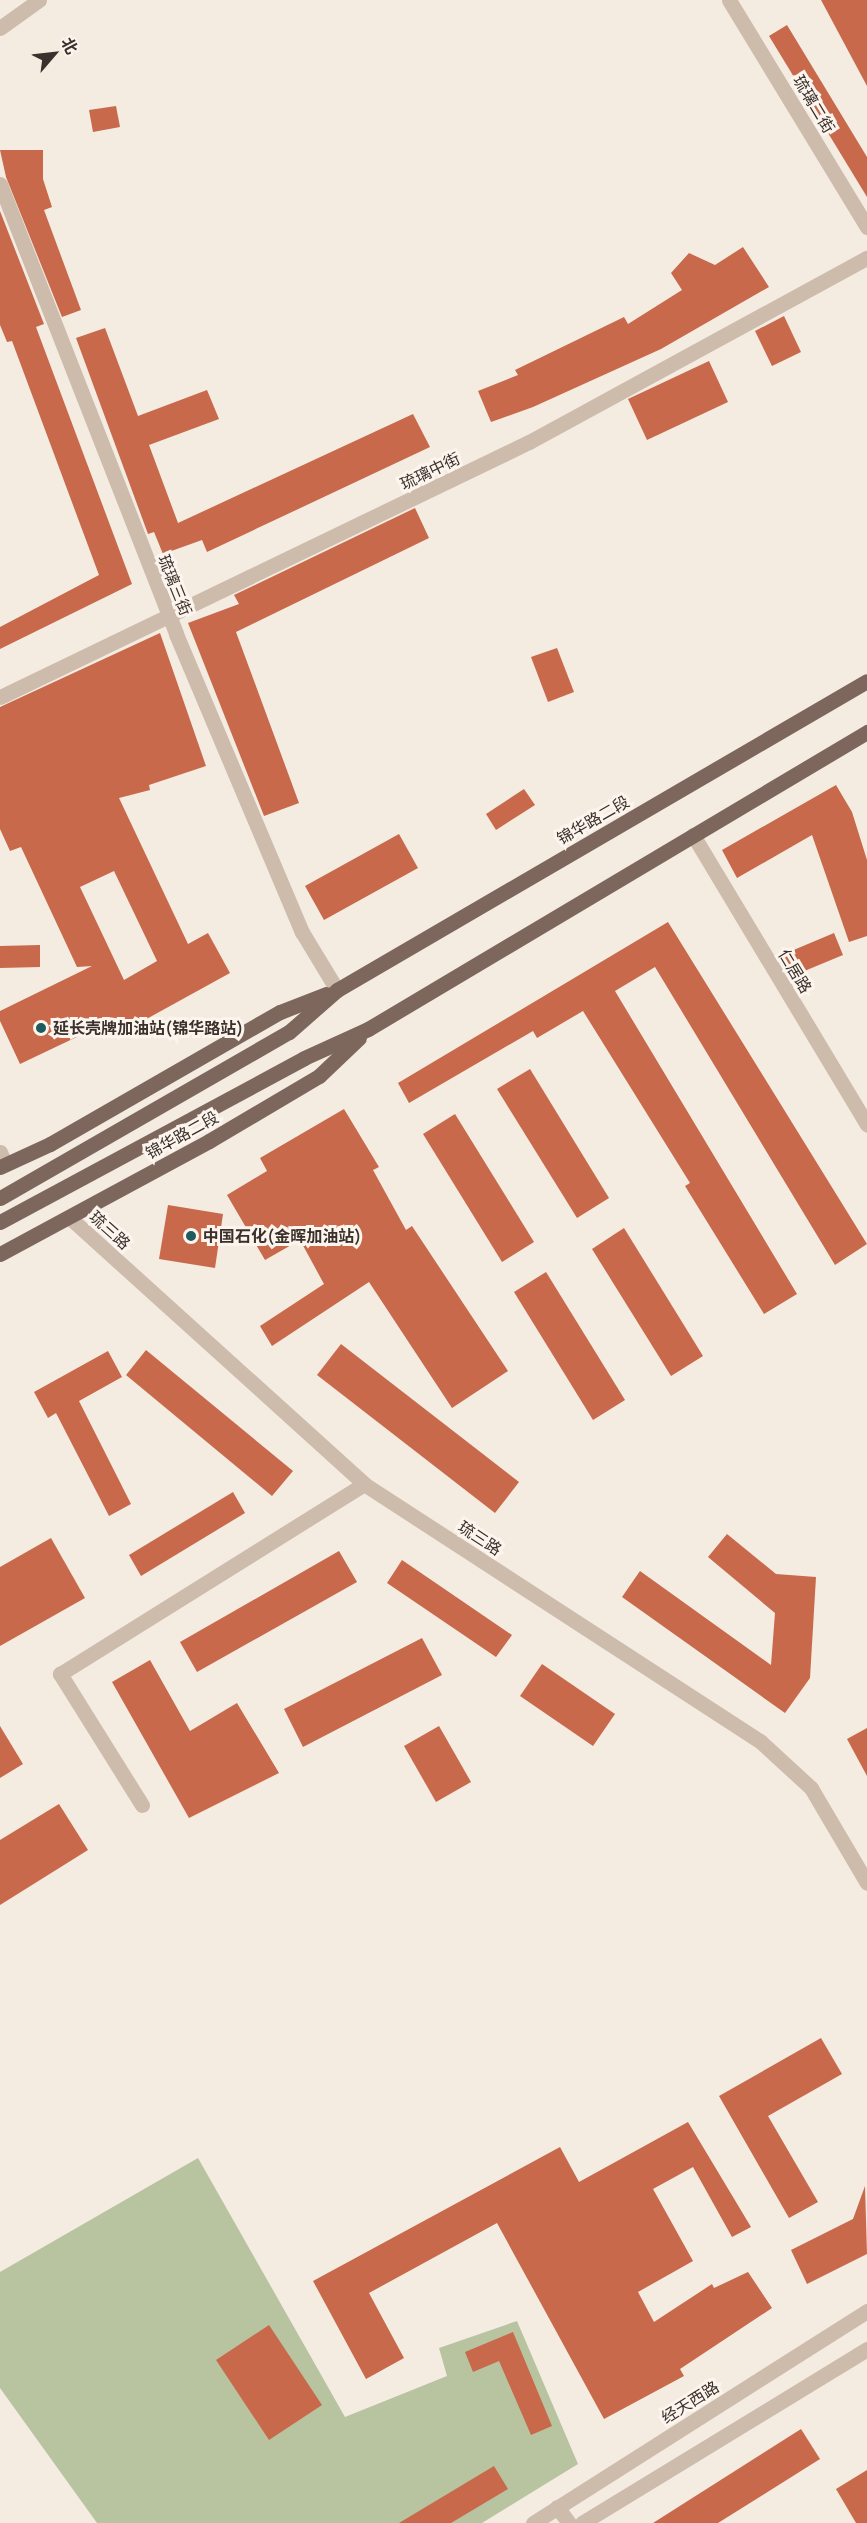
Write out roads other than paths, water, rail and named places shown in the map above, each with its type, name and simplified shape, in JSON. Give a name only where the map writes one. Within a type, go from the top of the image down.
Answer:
[{"type":"main road","name":"锦华路二段","points":[[2,1161],[50,1144],[280,1012],[337,990],[867,681]]},
{"type":"main road","name":"锦华路二段","points":[[0,1222],[304,1058],[368,1029],[867,732]]},
{"type":"main road","name":"锦华路二段","points":[[0,1198],[289,1032],[337,990]]},
{"type":"main road","name":"锦华路二段","points":[[0,1254],[69,1218],[319,1076],[368,1029]]},
{"type":"street","points":[[0,28],[39,0]]},
{"type":"street","name":"琉璃二街","points":[[729,0],[867,227]]},
{"type":"street","name":"琉璃三街","points":[[0,184],[169,618],[302,932],[337,990]]},
{"type":"street","name":"琉璃中街","points":[[0,697],[169,618],[529,442],[867,258]]},
{"type":"street","name":"仁居路","points":[[693,835],[867,1125]]},
{"type":"street","name":"琉三路","points":[[69,1218],[364,1484],[761,1742],[811,1788],[867,1883]]},
{"type":"street","points":[[142,1805],[60,1674],[364,1484]]},
{"type":"street","name":"经天西路","points":[[532,2523],[867,2311]]},
{"type":"street","points":[[582,2523],[867,2349]]},
{"type":"street","points":[[557,2507],[569,2523]]},
{"type":"place","name":"延长壳牌加油站(锦华路站)","points":[[41,1028]]},
{"type":"place","name":"中国石化(金晖加油站)","points":[[191,1236]]}]
